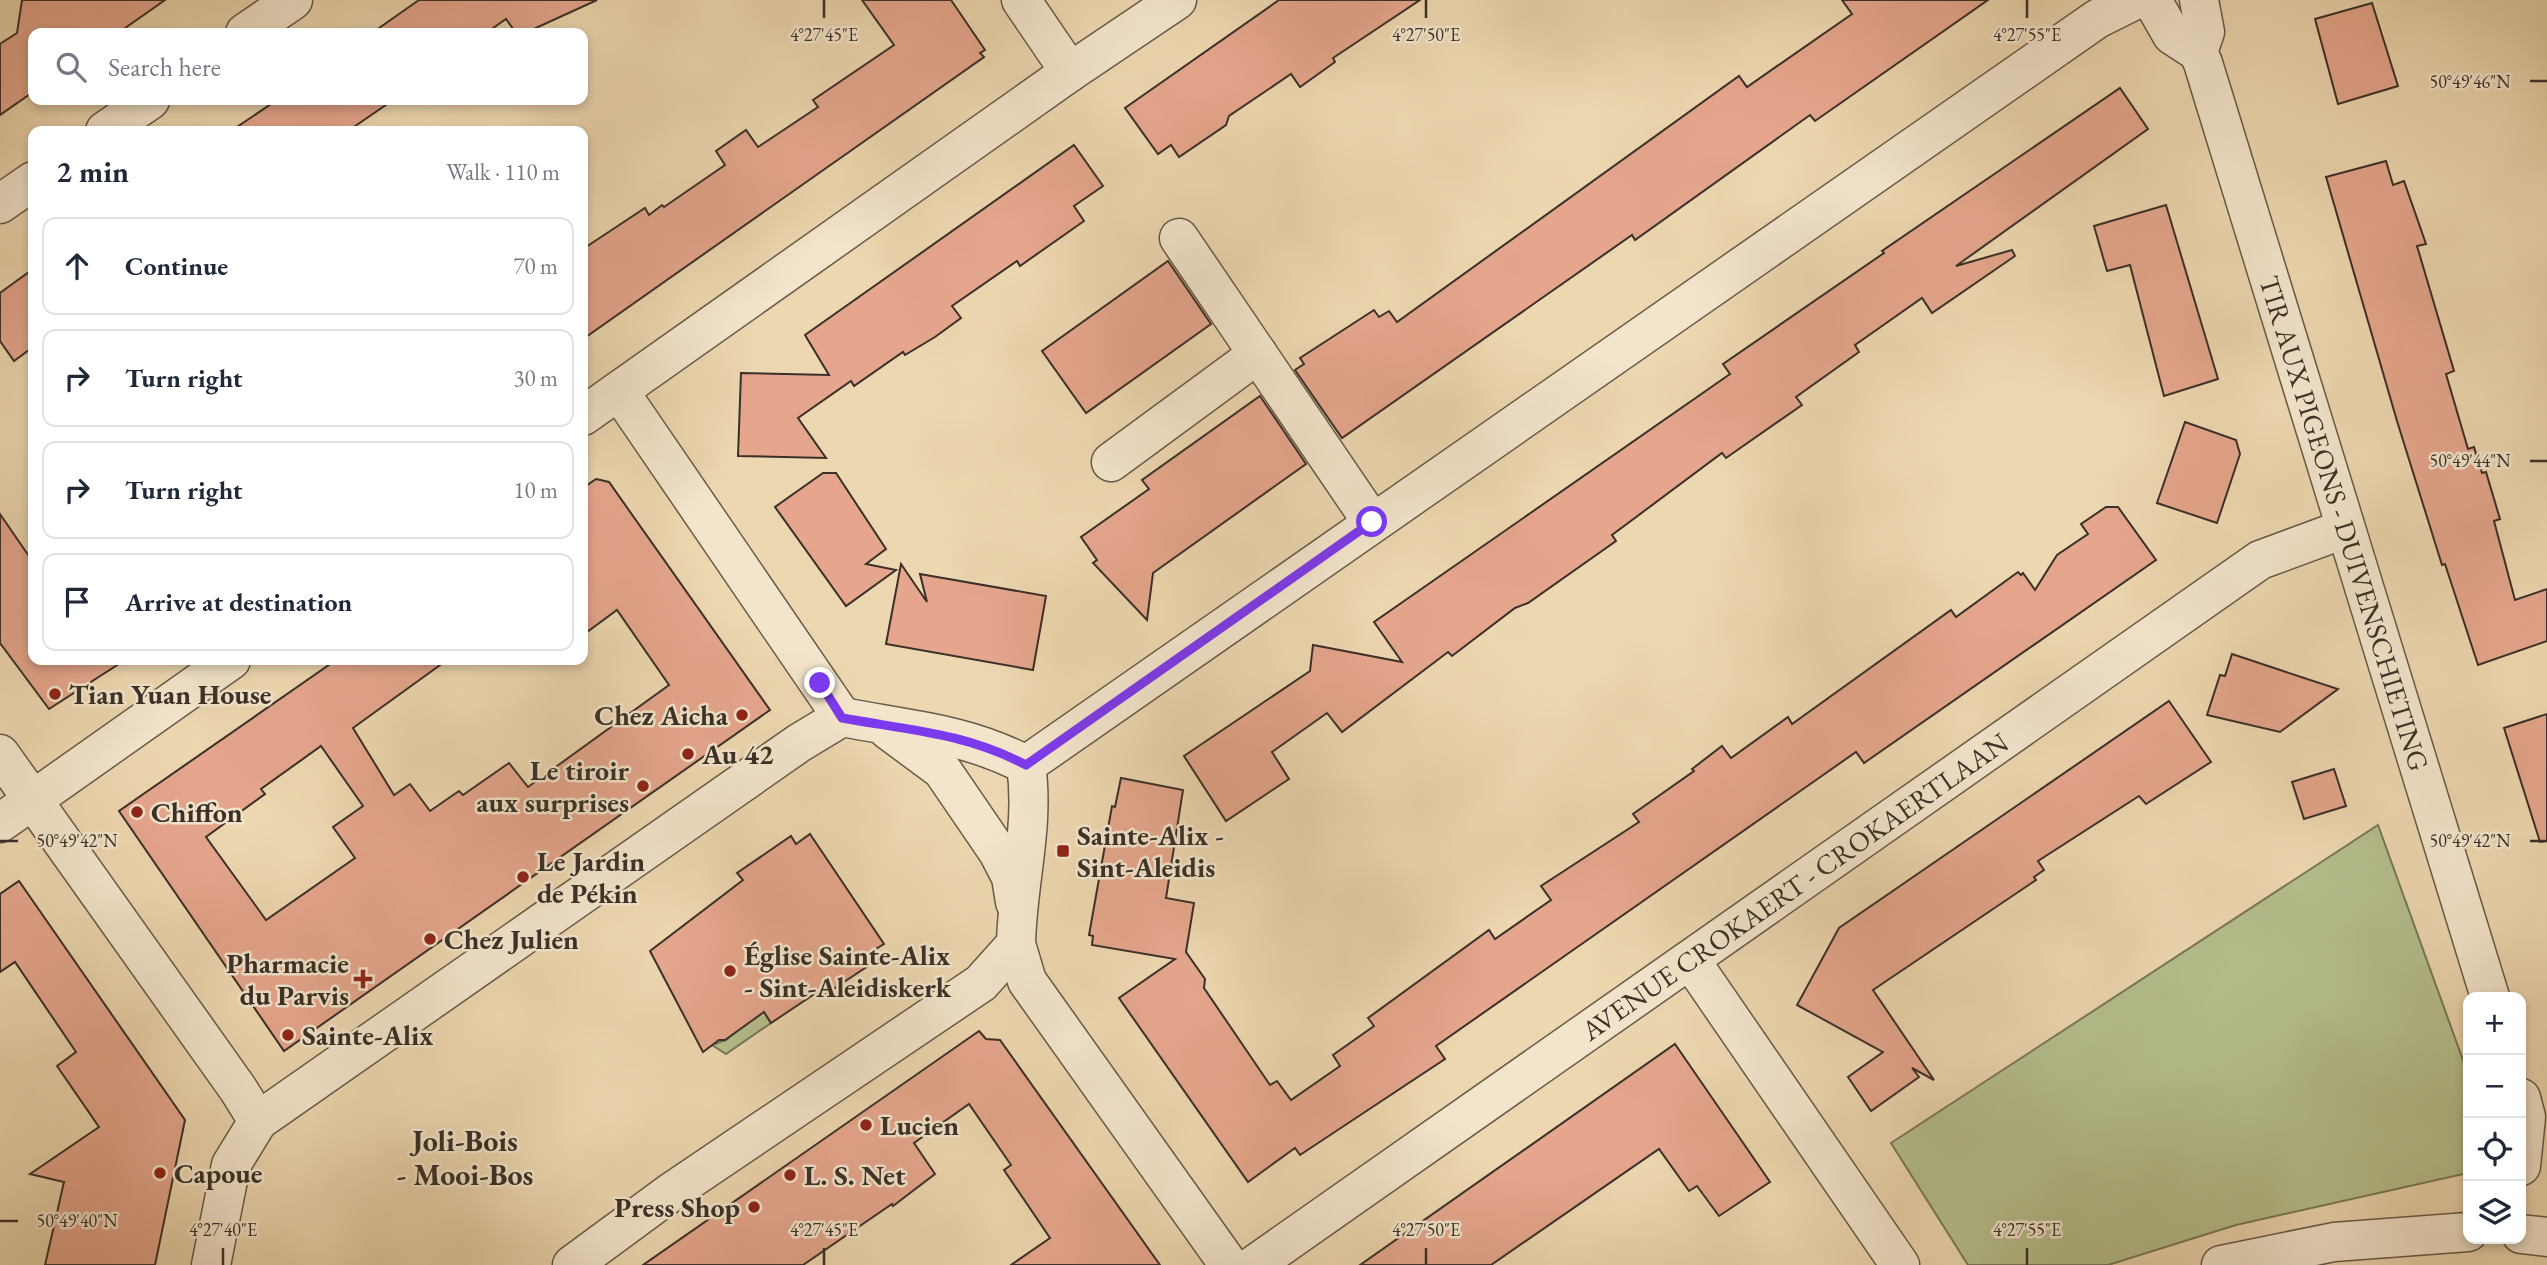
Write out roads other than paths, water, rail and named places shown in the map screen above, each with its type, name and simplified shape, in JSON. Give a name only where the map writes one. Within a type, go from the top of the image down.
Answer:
[{"type":"street","points":[[252,28],[293,0]]},
{"type":"street","points":[[1021,0],[1070,72]]},
{"type":"street","points":[[588,412],[1070,72],[1177,0]]},
{"type":"street","points":[[1026,765],[2097,19],[2135,0]]},
{"type":"street","points":[[2152,0],[2172,34],[2198,52]]},
{"type":"street","name":"TIR AUX PIGEONS - DUIVENSCHIETING","points":[[2199,0],[2205,33],[2198,52],[2488,992]]},
{"type":"street","points":[[112,126],[143,105]]},
{"type":"street","points":[[0,205],[28,185]]},
{"type":"street","points":[[1179,237],[1372,522]]},
{"type":"street","points":[[1111,462],[1258,354]]},
{"type":"street","points":[[618,391],[842,718]]},
{"type":"street","name":"AVENUE CROKAERT - CROKAERTLAAN","points":[[1254,1265],[1691,961],[2260,559],[2344,529]]},
{"type":"street","points":[[0,823],[224,665]]},
{"type":"street","points":[[211,1265],[231,1164],[258,1121],[799,743],[842,718],[956,737],[993,748],[1026,765]]},
{"type":"street","points":[[879,724],[915,747],[942,770],[998,852],[1011,877],[1016,926],[1027,981],[1229,1265]]},
{"type":"street","points":[[0,754],[258,1121]]},
{"type":"street","points":[[572,1265],[670,1193],[981,983],[1016,926],[1031,795],[1026,765]]},
{"type":"street","points":[[1691,961],[1900,1265]]},
{"type":"street","points":[[2526,1235],[2547,1237]]},
{"type":"street","points":[[2221,1265],[2334,1242],[2455,1243]]},
{"type":"place","name":"Tian Yuan House","points":[[55,694]]},
{"type":"place","name":"Chez Aicha","points":[[742,715]]},
{"type":"place","name":"Au 42","points":[[688,754]]},
{"type":"place","name":"Le tiroir aux surprises","points":[[643,786]]},
{"type":"place","name":"Chiffon","points":[[137,812]]},
{"type":"place","name":"Sainte-Alix - Sint-Aleidis","points":[[1063,851]]},
{"type":"place","name":"Le Jardin de Pékin","points":[[523,877]]},
{"type":"place","name":"Chez Julien","points":[[430,939]]},
{"type":"place","name":"Église Sainte-Alix - Sint-Aleidiskerk","points":[[730,971]]},
{"type":"place","name":"Pharmacie du Parvis","points":[[363,979]]},
{"type":"place","name":"Sainte-Alix","points":[[288,1035]]},
{"type":"place","name":"Lucien","points":[[866,1125]]},
{"type":"place","name":"Capoue","points":[[160,1173]]},
{"type":"place","name":"L. S. Net","points":[[790,1175]]},
{"type":"place","name":"Press Shop","points":[[754,1207]]},
{"type":"district","name":"Joli-Bois - Mooi-Bos","points":[[465,1157]]}]
